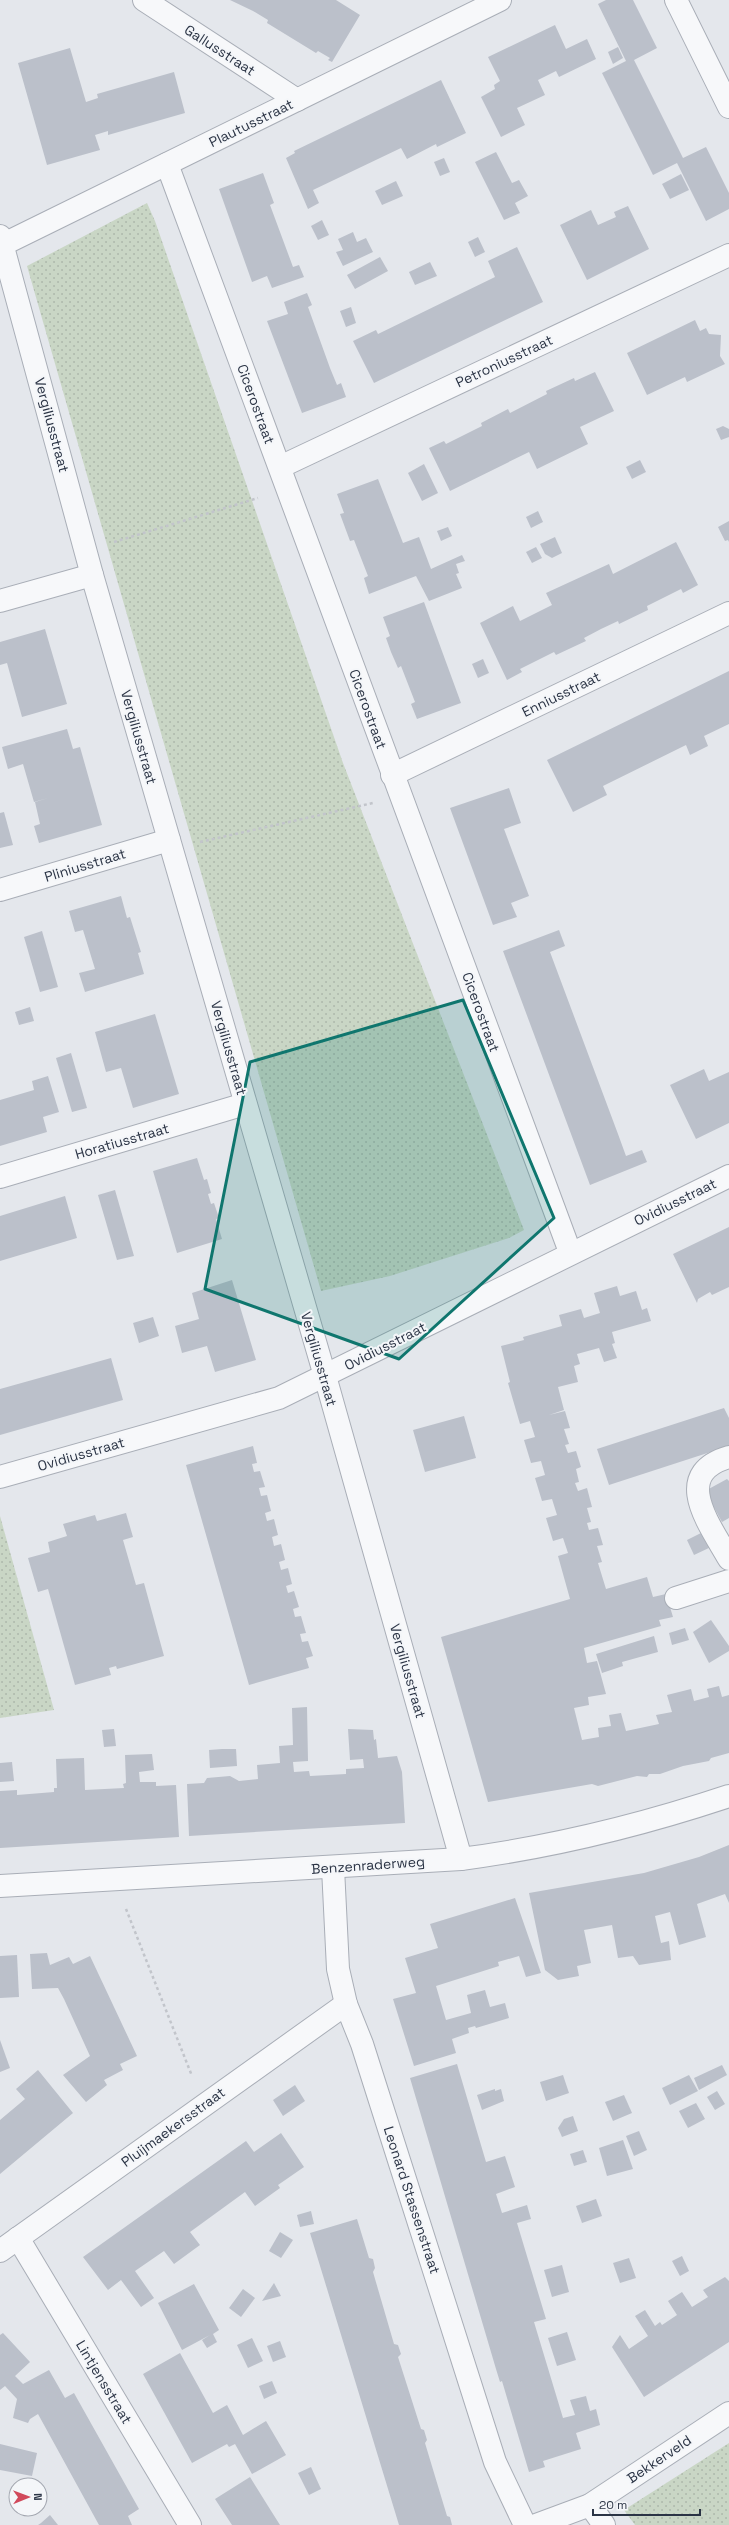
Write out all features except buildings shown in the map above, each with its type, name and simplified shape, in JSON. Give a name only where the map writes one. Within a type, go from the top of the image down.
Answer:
[{"type":"street","name":"Gallusstraat","points":[[144,0],[297,100]]},
{"type":"street","points":[[676,0],[729,107]]},
{"type":"street","name":"Plautusstraat","points":[[1,241],[167,164],[297,100],[489,2]]},
{"type":"street","name":"Cicerostraat","points":[[167,164],[280,467],[400,797],[570,1252]]},
{"type":"street","name":"Vergiliusstraat","points":[[1,241],[9,306],[86,551],[325,1376],[461,1859]]},
{"type":"street","name":"Petroniusstraat","points":[[280,467],[729,255]]},
{"type":"street","points":[[0,601],[92,575]]},
{"type":"street","name":"Enniusstraat","points":[[392,775],[729,613]]},
{"type":"street","name":"Pliniusstraat","points":[[0,890],[170,844]]},
{"type":"street","name":"Horatiusstraat","points":[[0,1177],[245,1104]]},
{"type":"street","name":"Ovidiusstraat","points":[[0,1477],[279,1398],[570,1252],[729,1176]]},
{"type":"street","points":[[729,1457],[703,1470],[696,1484],[697,1498],[729,1560]]},
{"type":"street","points":[[676,1598],[729,1581]]},
{"type":"street","name":"Benzenraderweg","points":[[0,1886],[333,1868],[461,1859],[517,1852],[564,1842],[656,1819],[729,1796]]},
{"type":"street","name":"Leonard Stassenstraat","points":[[333,1868],[338,1969],[346,2004],[362,2044],[494,2462],[525,2525]]},
{"type":"street","name":"Pluijmaekersstraat","points":[[0,2251],[346,2004]]},
{"type":"street","name":"Lintjensstraat","points":[[18,2238],[190,2525]]},
{"type":"street","name":"Bekkerveld","points":[[536,2525],[590,2505],[729,2413]]},
{"type":"street","points":[[590,2505],[604,2525]]},
{"type":"path","points":[[86,551],[288,489]]},
{"type":"path","points":[[170,844],[400,797]]},
{"type":"path","points":[[114,1879],[204,2105]]},
{"type":"highlighted area","points":[[463,1000],[554,1218],[399,1359],[205,1289],[250,1062]]},
{"type":"green space","points":[[147,203],[155,221],[343,763],[524,1230],[509,1238],[390,1276],[321,1291],[27,266]]},
{"type":"green space","points":[[0,1516],[54,1710],[0,1718]]},
{"type":"green space","points":[[729,2443],[729,2525],[635,2525],[624,2510]]}]
